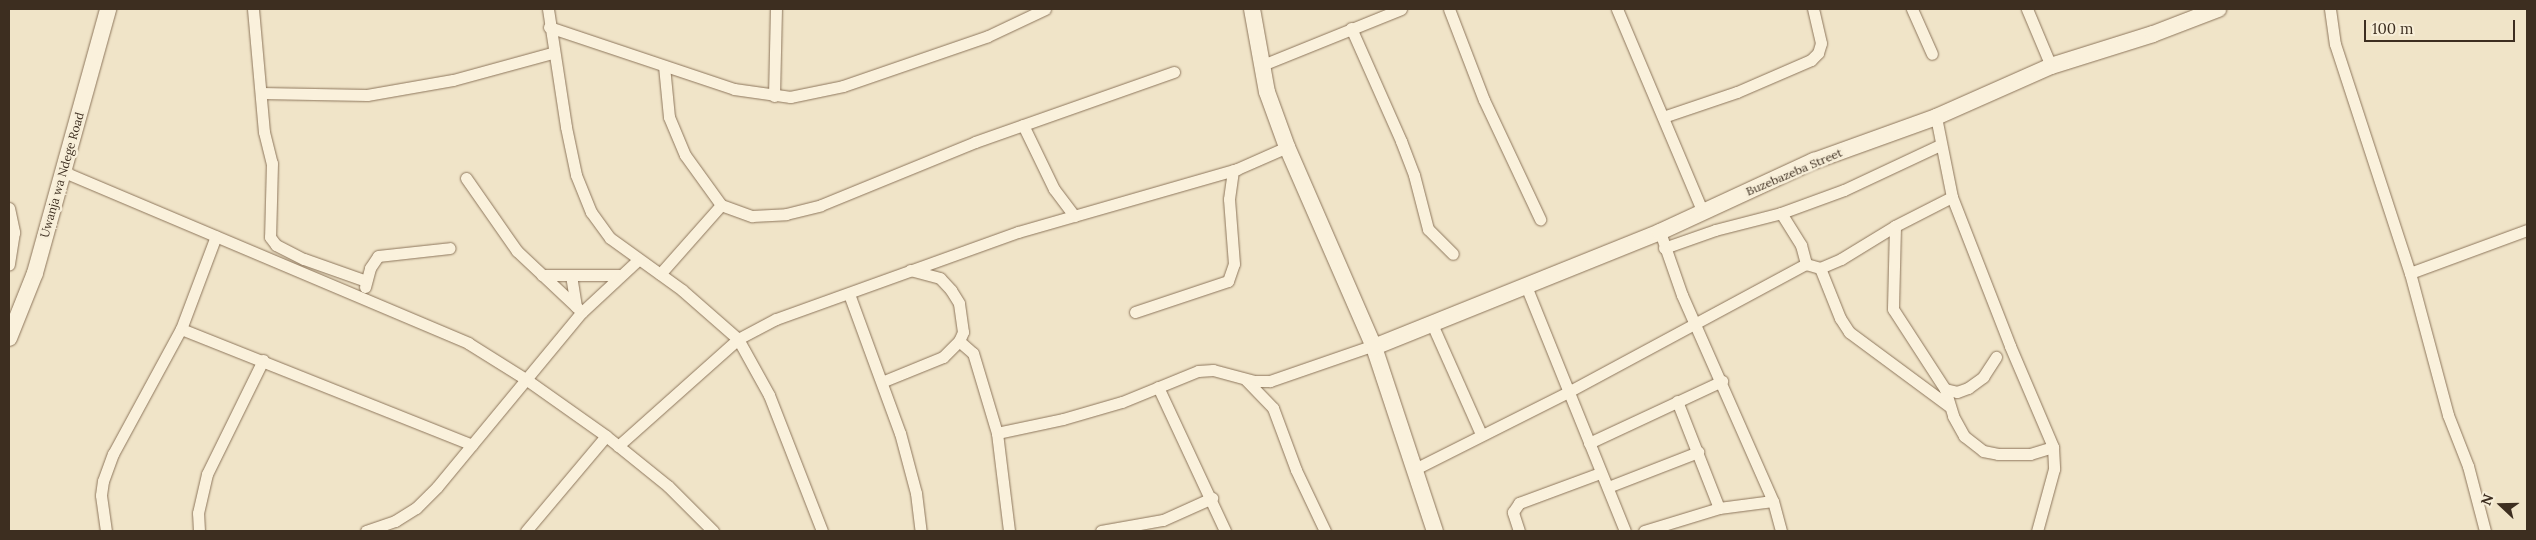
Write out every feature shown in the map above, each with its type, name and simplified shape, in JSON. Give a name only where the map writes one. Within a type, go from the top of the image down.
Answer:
[{"type":"street","name":"Uwanja wa Ndege Road","points":[[9,338],[14,316],[64,172],[108,9]]},
{"type":"street","points":[[254,9],[264,132],[272,163],[269,228],[272,241],[304,259],[366,281]]},
{"type":"street","points":[[548,9],[552,53],[576,175],[591,212],[610,238],[660,274],[738,339],[769,394],[822,531]]},
{"type":"street","points":[[774,96],[776,9]]},
{"type":"street","points":[[549,27],[734,89],[774,96],[814,94],[843,86],[988,36],[1045,9]]},
{"type":"street","points":[[1252,9],[1260,66],[1286,147],[1373,347],[1433,531]]},
{"type":"street","points":[[1260,66],[1400,9]]},
{"type":"street","points":[[1449,9],[1484,100],[1540,219]]},
{"type":"street","points":[[1617,9],[1703,213]]},
{"type":"street","points":[[1663,117],[1738,92],[1811,60],[1818,53],[1821,43],[1813,9]]},
{"type":"street","points":[[1912,9],[1932,54]]},
{"type":"street","points":[[2027,9],[2051,66]]},
{"type":"street","name":"Buzebazeba Street","points":[[1373,347],[1660,232],[1814,161],[1936,117],[2051,66],[2154,34],[2218,9]]},
{"type":"street","points":[[2330,9],[2336,44],[2410,273],[2448,415],[2468,466],[2485,531]]},
{"type":"street","points":[[1350,28],[1401,141],[1414,175],[1428,230],[1453,254]]},
{"type":"street","points":[[261,93],[367,94],[453,80],[552,53]]},
{"type":"street","points":[[664,66],[669,117],[676,138],[696,172],[721,205],[752,216],[786,214],[821,205],[1023,125],[1174,72]]},
{"type":"street","points":[[1936,117],[1940,146],[1952,197],[2010,346],[2053,447],[2054,469],[2037,531]]},
{"type":"street","points":[[1023,125],[1054,189],[1074,216]]},
{"type":"street","points":[[1664,248],[1716,230],[1781,213],[1844,190],[1940,146]]},
{"type":"street","points":[[618,446],[738,339],[776,319],[1018,232],[1233,170],[1286,147]]},
{"type":"street","points":[[1135,312],[1228,281],[1234,264],[1229,199],[1233,170]]},
{"type":"street","points":[[64,172],[363,296],[468,342],[527,380],[606,436],[683,499],[713,531]]},
{"type":"street","points":[[466,178],[517,251],[579,309]]},
{"type":"street","points":[[1413,470],[1481,434],[1568,392],[1806,264],[1820,268],[1952,197]]},
{"type":"street","points":[[660,274],[721,205]]},
{"type":"street","points":[[9,208],[14,232],[9,265]]},
{"type":"street","points":[[1781,213],[1801,245],[1806,264]]},
{"type":"street","points":[[1895,226],[1893,309],[1944,388],[1950,407],[1964,436],[1983,451],[2013,455],[2053,447]]},
{"type":"street","points":[[2410,273],[2527,230]]},
{"type":"street","points":[[1660,232],[1664,248],[1773,501],[1780,531]]},
{"type":"street","points":[[106,531],[101,495],[103,481],[113,454],[181,329],[216,236]]},
{"type":"street","points":[[363,296],[366,281],[378,256],[450,248]]},
{"type":"street","points":[[366,531],[395,521],[416,508],[527,380],[579,309],[638,260]]},
{"type":"street","points":[[1820,268],[1840,318],[1849,332],[1950,407]]},
{"type":"street","points":[[884,381],[923,367],[943,357],[959,341],[962,316],[951,290],[940,278],[910,270]]},
{"type":"street","points":[[542,275],[620,275]]},
{"type":"street","points":[[571,275],[579,309]]},
{"type":"street","points":[[1526,286],[1625,531]]},
{"type":"street","points":[[848,294],[884,381],[911,470],[921,531]]},
{"type":"street","points":[[1432,324],[1481,434]]},
{"type":"street","points":[[181,329],[263,360],[472,445]]},
{"type":"street","points":[[959,341],[973,353],[997,433],[1009,531]]},
{"type":"street","points":[[997,433],[1063,419],[1198,372],[1213,370],[1244,379],[1270,381],[1373,347]]},
{"type":"street","points":[[1944,388],[1957,392],[1968,388],[1983,376],[1996,357]]},
{"type":"street","points":[[199,531],[198,513],[208,474],[263,360]]},
{"type":"street","points":[[1244,379],[1272,408],[1296,470],[1325,531]]},
{"type":"street","points":[[1589,444],[1722,381]]},
{"type":"street","points":[[1158,387],[1212,498],[1225,531]]},
{"type":"street","points":[[1677,401],[1719,508]]},
{"type":"street","points":[[533,529],[606,436]]},
{"type":"street","points":[[1608,487],[1698,452]]},
{"type":"street","points":[[1519,531],[1514,512],[1519,503],[1600,472]]},
{"type":"street","points":[[1101,531],[1162,520],[1212,498]]},
{"type":"street","points":[[1644,531],[1719,508],[1773,501]]}]
